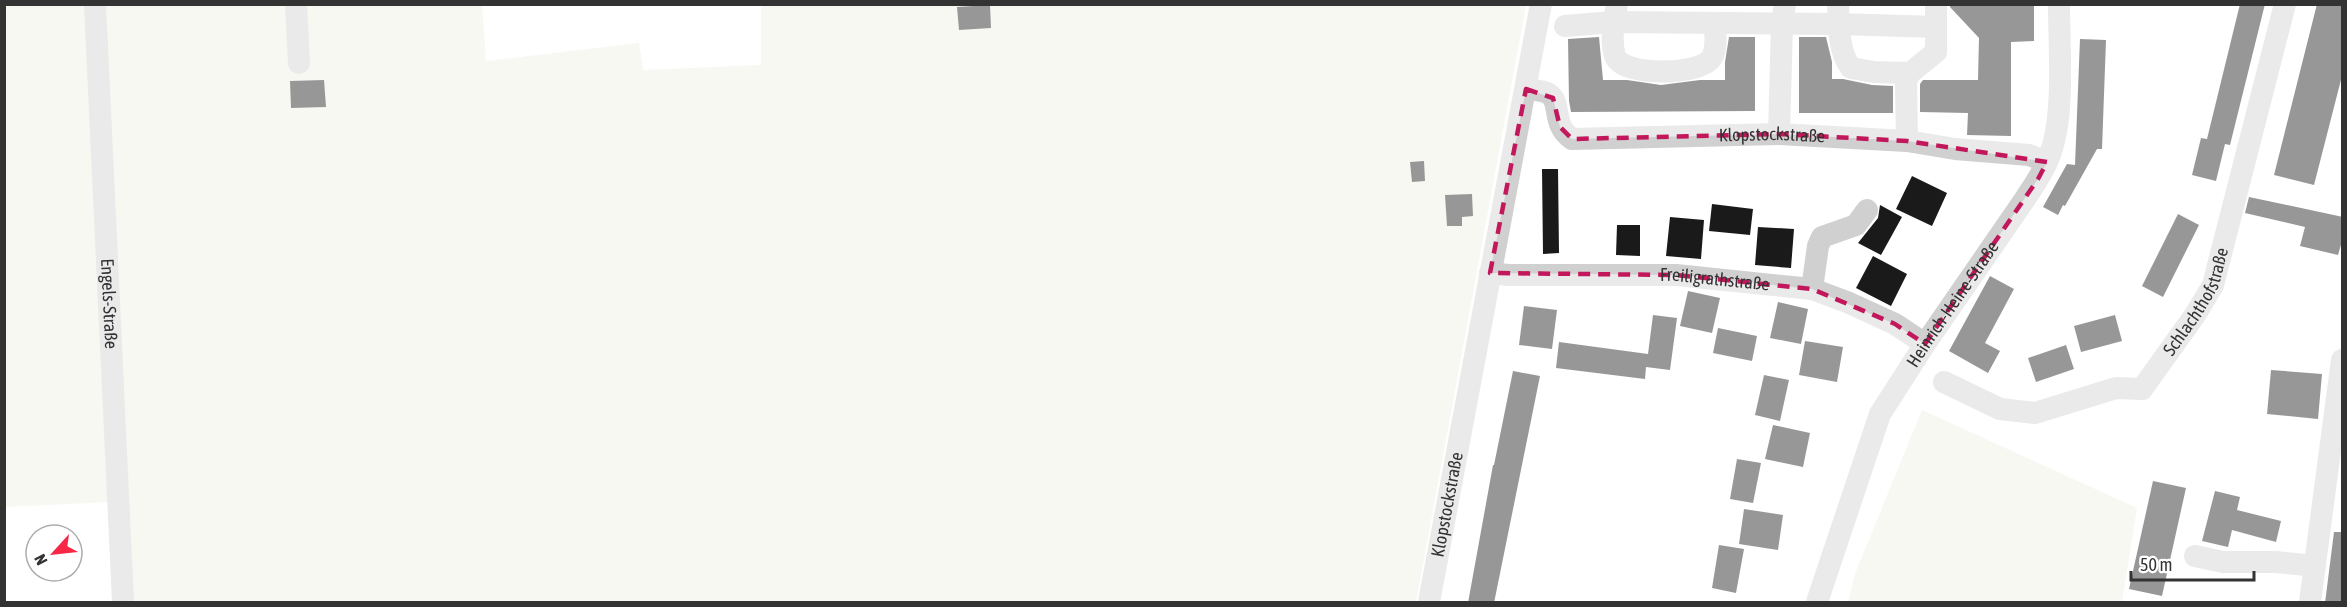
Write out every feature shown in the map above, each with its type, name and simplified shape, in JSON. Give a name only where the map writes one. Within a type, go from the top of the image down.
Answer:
[{"type":"street","name":"Engels-Straße","points":[[95,4],[123,603]]},
{"type":"street","points":[[296,4],[299,63]]},
{"type":"street","name":"Klopstockstraße","points":[[1429,603],[1542,4]]},
{"type":"street","points":[[1907,141],[1906,81],[1910,73],[1936,52],[1936,4]]},
{"type":"street","name":"Heinrich-Heine-Straße","points":[[1817,603],[1880,414],[1925,344],[2025,199],[2047,162],[2057,127],[2059,4]]},
{"type":"street","name":"Schlachthofstraße","points":[[1944,382],[2000,409],[2036,413],[2116,388],[2142,389],[2195,315],[2213,285],[2285,4]]},
{"type":"street","points":[[1565,26],[1615,13],[1715,24],[1784,14],[1839,14],[1936,27]]},
{"type":"street","points":[[1615,13],[1615,56],[1622,65],[1637,70],[1699,68],[1710,60],[1715,49],[1715,24]]},
{"type":"street","points":[[1779,134],[1784,14]]},
{"type":"street","points":[[1839,14],[1843,57],[1851,68],[1874,72],[1910,73]]},
{"type":"street","name":"Klopstockstraße","points":[[1526,89],[1543,92],[1553,98],[1560,127],[1572,139],[1779,134],[1907,141],[1954,149],[2029,155],[2047,162]]},
{"type":"street","points":[[1812,289],[1818,246],[1822,237],[1856,225],[1867,210]]},
{"type":"street","name":"Freiligrathstraße","points":[[1490,273],[1508,275],[1676,275],[1812,289],[1895,324],[1925,344]]},
{"type":"street","points":[[2310,603],[2337,450],[2343,360]]},
{"type":"street","points":[[2195,556],[2223,562],[2276,562],[2315,566]]},
{"type":"highlighted area","points":[[1526,89],[1553,98],[1560,127],[1572,139],[1779,134],[1907,141],[2047,162],[2038,179],[1925,344],[1895,324],[1812,289],[1676,275],[1490,273]]},
{"type":"green space","points":[[4,5],[482,5],[486,61],[639,43],[643,70],[761,65],[761,5],[1526,5],[1416,602],[134,602],[108,502],[5,507]]},
{"type":"green space","points":[[1922,410],[2137,508],[2122,602],[1848,602],[1855,574]]},
{"type":"building","points":[[1950,4],[2034,4],[2034,41],[2011,42],[2011,136],[1967,135],[1968,113],[1920,112],[1920,84],[1923,80],[1978,80],[1979,38],[1950,7]]},
{"type":"building","points":[[2240,4],[2265,4],[2230,145],[2225,144],[2216,181],[2192,175],[2201,138],[2207,139]]},
{"type":"building","points":[[2317,4],[2343,4],[2343,72],[2314,185],[2274,175]]},
{"type":"building","points":[[990,5],[991,28],[959,30],[957,7]]},
{"type":"building","points":[[1599,37],[1603,80],[1627,80],[1661,85],[1700,80],[1725,80],[1729,37],[1755,37],[1755,111],[1571,112],[1568,39]]},
{"type":"building","points":[[1799,37],[1826,37],[1832,62],[1832,79],[1893,86],[1893,113],[1799,113]]},
{"type":"building","points":[[2080,39],[2106,40],[2102,149],[2097,149],[2058,215],[2043,207],[2067,164],[2075,165]]},
{"type":"building","points":[[324,80],[326,107],[291,108],[290,81]]},
{"type":"building","points":[[1424,161],[1425,181],[1412,182],[1410,162]]},
{"type":"building","points":[[1542,169],[1558,169],[1559,253],[1543,254]]},
{"type":"building","points":[[1912,176],[1947,193],[1932,226],[1896,209]]},
{"type":"building","points":[[1472,194],[1473,216],[1462,217],[1462,226],[1447,226],[1445,195]]},
{"type":"building","points":[[2249,197],[2343,217],[2343,238],[2338,255],[2300,246],[2305,227],[2245,213]]},
{"type":"building","points":[[1712,204],[1753,209],[1750,235],[1709,231]]},
{"type":"building","points":[[1880,205],[1902,217],[1881,255],[1858,243],[1878,218]]},
{"type":"building","points":[[2178,214],[2199,225],[2163,297],[2142,286]]},
{"type":"building","points":[[1670,217],[1704,220],[1701,259],[1666,256]]},
{"type":"building","points":[[1617,225],[1640,225],[1640,256],[1616,255]]},
{"type":"building","points":[[1758,227],[1794,229],[1791,268],[1755,265]]},
{"type":"building","points":[[1873,256],[1907,274],[1891,306],[1856,288]]},
{"type":"building","points":[[1990,276],[2014,289],[1985,343],[2000,351],[1988,373],[1949,351]]},
{"type":"building","points":[[1688,291],[1720,298],[1712,333],[1680,326]]},
{"type":"building","points":[[1778,302],[1808,309],[1801,344],[1770,338]]},
{"type":"building","points":[[1524,306],[1557,310],[1552,349],[1519,345]]},
{"type":"building","points":[[1653,315],[1677,318],[1670,370],[1646,367],[1645,379],[1556,368],[1559,342],[1648,354]]},
{"type":"building","points":[[2115,315],[2122,341],[2081,352],[2074,326]]},
{"type":"building","points":[[1718,328],[1757,336],[1752,361],[1713,353]]},
{"type":"building","points":[[1805,341],[1843,347],[1837,382],[1799,375]]},
{"type":"building","points":[[2066,345],[2074,369],[2036,382],[2028,358]]},
{"type":"building","points":[[2271,370],[2322,374],[2318,419],[2267,414]]},
{"type":"building","points":[[1513,371],[1540,376],[1494,603],[1468,603],[1493,465]]},
{"type":"building","points":[[1764,375],[1789,380],[1780,421],[1755,415]]},
{"type":"building","points":[[1773,425],[1810,433],[1803,467],[1765,459]]},
{"type":"building","points":[[1737,459],[1761,463],[1753,503],[1730,499]]},
{"type":"building","points":[[2153,481],[2186,488],[2162,596],[2129,589]]},
{"type":"building","points":[[2215,491],[2240,497],[2237,510],[2281,521],[2276,542],[2232,530],[2228,547],[2202,541]]},
{"type":"building","points":[[1744,509],[1783,515],[1778,550],[1739,544]]},
{"type":"building","points":[[2334,532],[2343,532],[2343,603],[2325,603]]},
{"type":"building","points":[[1719,545],[1744,549],[1736,593],[1712,588]]}]
